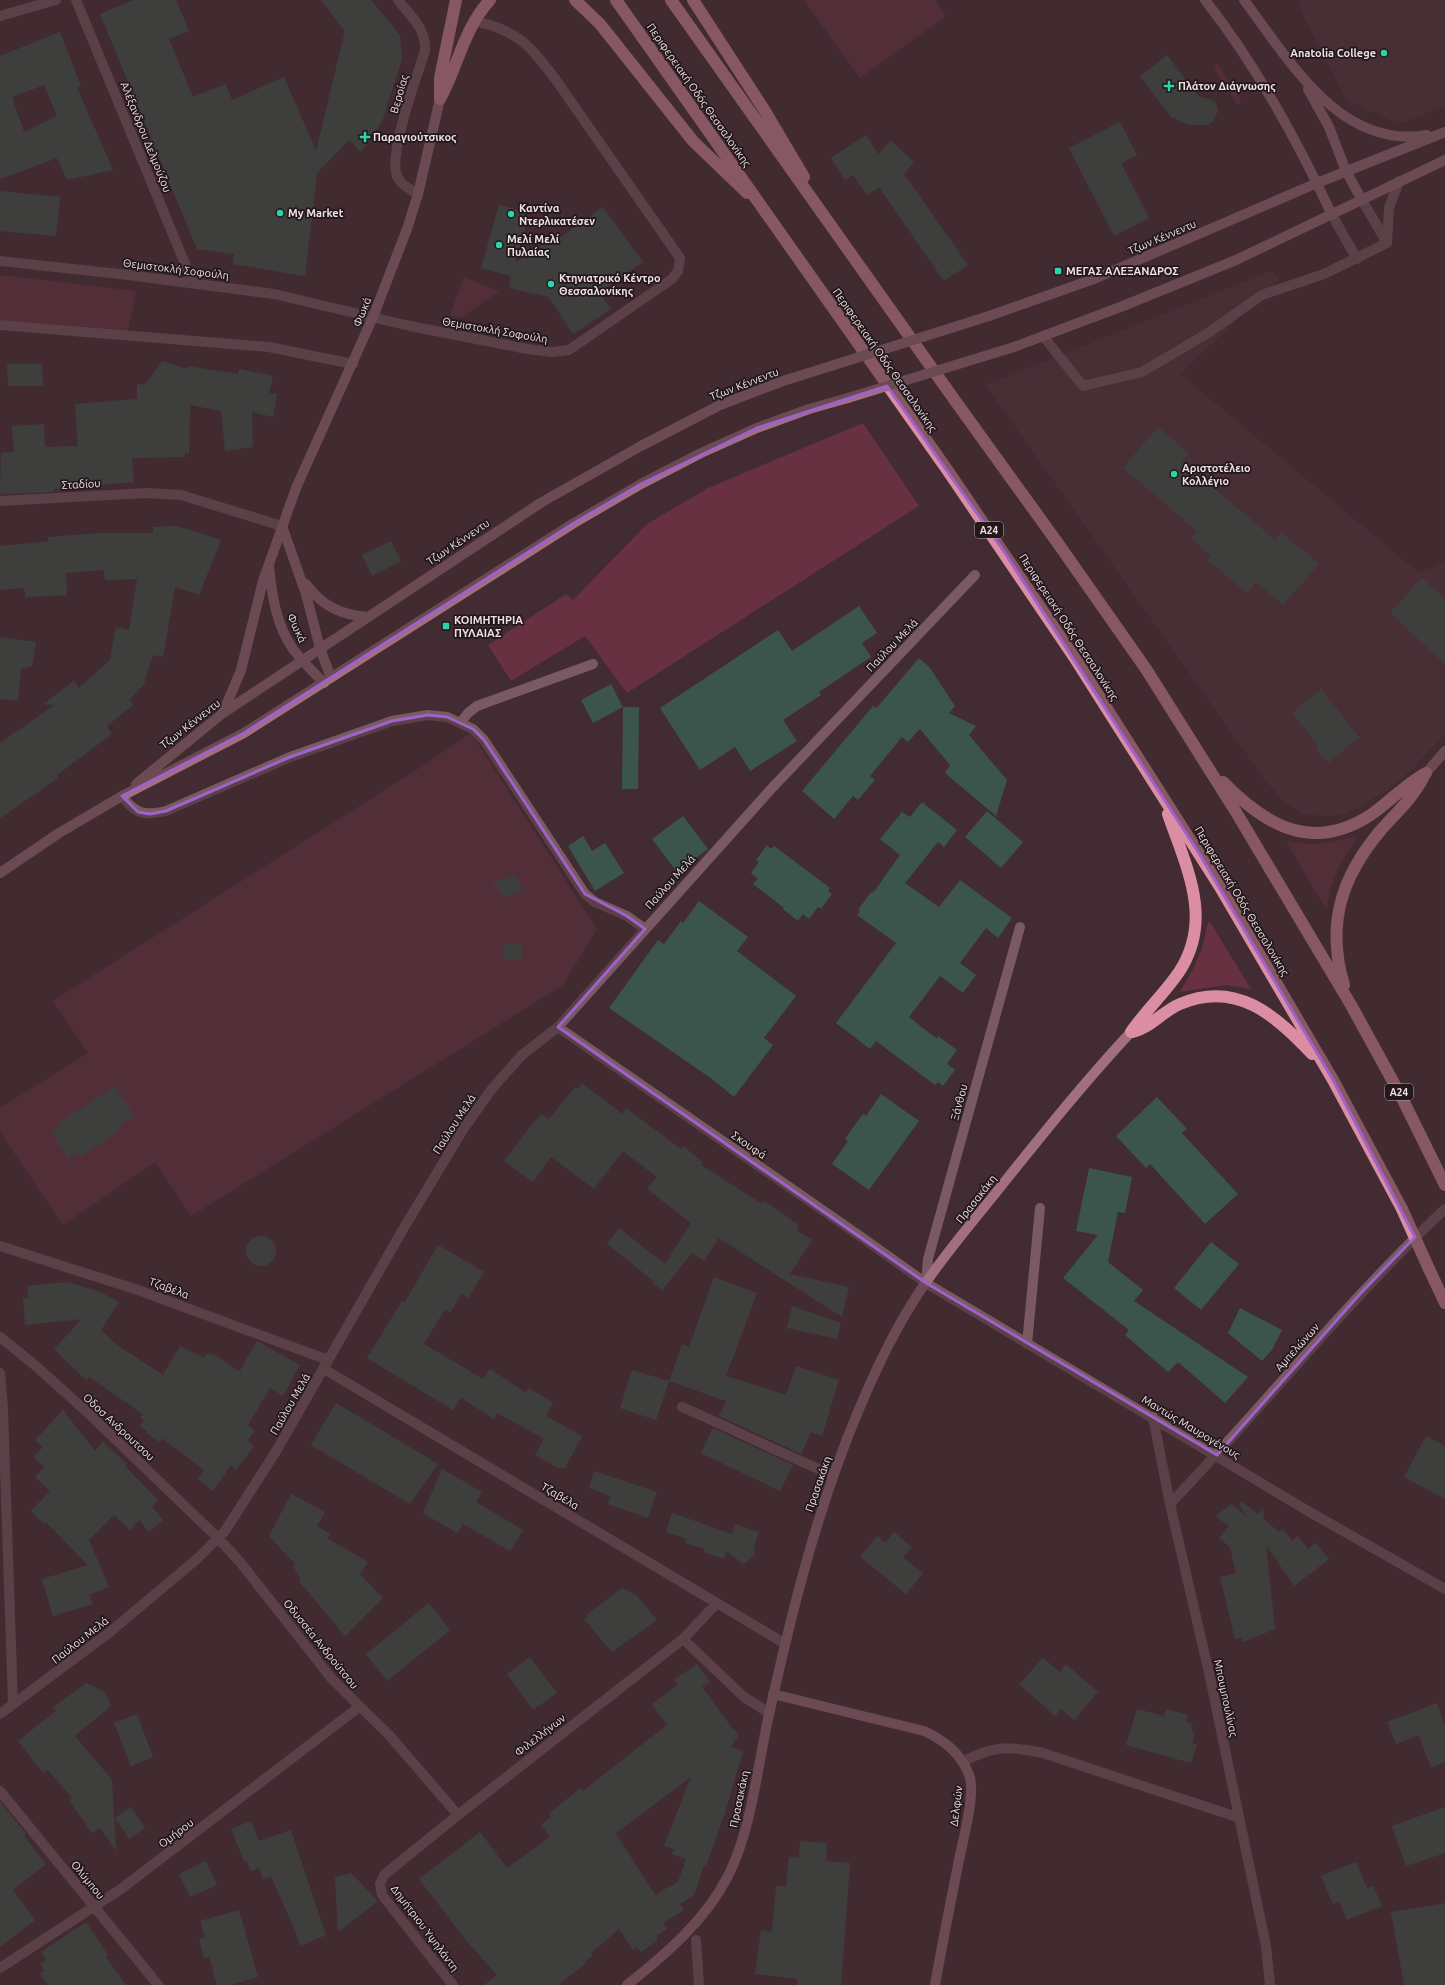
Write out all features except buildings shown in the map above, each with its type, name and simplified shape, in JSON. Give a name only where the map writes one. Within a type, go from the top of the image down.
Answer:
[{"type":"highway","points":[[440,98],[440,78],[456,0]]},
{"type":"highway","points":[[440,98],[449,82],[466,36],[474,21],[490,0]]},
{"type":"highway","points":[[575,0],[600,24],[693,141],[722,170],[763,207]]},
{"type":"highway","name":"Περιφερειακή Οδός Θεσσαλονίκης","points":[[616,0],[1003,550],[1162,796],[1224,894],[1333,1080],[1402,1209],[1445,1303]]},
{"type":"highway","name":"Α24","points":[[671,0],[1146,669],[1204,761],[1351,1005],[1404,1103],[1444,1183]]},
{"type":"highway","points":[[694,0],[779,133],[827,219]]},
{"type":"highway","points":[[1204,761],[1236,795],[1266,818],[1287,828],[1316,833],[1336,831],[1351,826],[1372,813],[1426,773]]},
{"type":"highway","points":[[1351,1005],[1339,969],[1337,941],[1340,901],[1359,859],[1373,839],[1414,794],[1426,773]]},
{"type":"highway","points":[[1131,1032],[1180,971],[1190,951],[1196,926],[1195,894],[1162,796]]},
{"type":"highway","points":[[1131,1032],[1145,1026],[1168,1010],[1191,1000],[1221,996],[1244,1000],[1272,1016],[1293,1034],[1315,1057],[1333,1080]]},
{"type":"main road","points":[[1205,0],[1251,64],[1273,100],[1317,182],[1332,215]]},
{"type":"main road","points":[[1244,0],[1287,56],[1326,102],[1343,115],[1370,130],[1385,135],[1400,137],[1445,131]]},
{"type":"main road","points":[[1287,56],[1324,117],[1346,171],[1362,200]]},
{"type":"main road","name":"Φωκά","points":[[327,681],[302,660],[292,648],[280,623],[272,590],[269,565],[304,468],[353,364],[373,317],[418,194],[440,98]]},
{"type":"main road","name":"Τζων Κέννεντυ","points":[[122,796],[223,713],[542,502],[641,446],[720,405],[783,381],[989,316],[1094,279],[1317,182],[1445,131]]},
{"type":"main road","name":"Τζων Κέννεντυ","points":[[0,873],[59,833],[122,796],[244,733],[574,523],[641,484],[701,453],[757,428],[809,409],[1014,347],[1123,306],[1236,260],[1445,160]]},
{"type":"main road","name":"Φωκά","points":[[282,526],[300,576],[320,648],[327,681]]},
{"type":"main road","points":[[223,713],[245,659],[259,593],[269,565]]},
{"type":"main road","points":[[300,576],[311,591],[333,610],[355,616],[368,617]]},
{"type":"main road","points":[[1426,773],[1445,751]]},
{"type":"main road","name":"Πρασακάκη","points":[[627,1985],[685,1935],[714,1900],[729,1875],[739,1851],[745,1828],[784,1643],[811,1545],[833,1476],[860,1407],[910,1308],[926,1283],[1072,1097],[1131,1032]]},
{"type":"main road","name":"Δελφών","points":[[773,1694],[924,1731],[943,1741],[962,1762],[969,1777],[971,1794],[935,1985]]},
{"type":"street","points":[[0,16],[56,0]]},
{"type":"street","name":"Αλέξανδρου Δελμούζου","points":[[76,0],[193,283]]},
{"type":"street","name":"Βεροίας","points":[[398,0],[419,27],[425,39],[424,51],[399,140],[396,164],[397,174],[400,180],[418,194]]},
{"type":"street","name":"Θεμιστοκλή Σοφούλη","points":[[0,261],[193,283],[274,294],[514,347],[562,352],[570,350],[672,279],[678,271],[680,258],[537,54],[506,30],[494,25],[474,21]]},
{"type":"street","points":[[1387,243],[1389,208],[1399,181]]},
{"type":"street","points":[[1362,200],[1387,243]]},
{"type":"street","points":[[1332,215],[1357,259]]},
{"type":"street","points":[[1043,336],[1084,386],[1142,372],[1208,333],[1262,295],[1324,274],[1387,243]]},
{"type":"street","points":[[0,325],[269,347],[353,364]]},
{"type":"street","name":"Σταδίου","points":[[0,501],[125,494],[181,495],[282,526]]},
{"type":"street","name":"Παύλου Μελά","points":[[0,1714],[110,1632],[218,1538],[232,1522],[275,1454],[402,1230],[464,1128],[491,1090],[522,1055],[558,1027],[644,929],[772,788],[976,575]]},
{"type":"street","points":[[461,722],[476,706],[593,664]]},
{"type":"street","points":[[122,796],[128,805],[138,812],[150,814],[166,811],[290,757],[392,721],[428,715],[447,717],[461,722],[473,729],[484,740],[585,894],[595,902],[627,916],[644,929]]},
{"type":"street","name":"Ξάνθου","points":[[926,1283],[928,1259],[1020,927]]},
{"type":"street","name":"Σκουφά","points":[[558,1027],[926,1283]]},
{"type":"street","points":[[1027,1344],[1040,1208]]},
{"type":"street","name":"Αμπελώνων","points":[[1170,1504],[1217,1456],[1360,1294],[1409,1243],[1445,1209]]},
{"type":"street","name":"Τζαβέλα","points":[[0,1246],[138,1290],[326,1364],[716,1604],[784,1643]]},
{"type":"street","name":"Μαντώς Μαυρογένους","points":[[926,1283],[1153,1417],[1314,1515],[1445,1589]]},
{"type":"street","name":"Οδοσ Ανδρουτσου","points":[[0,1337],[65,1392],[218,1538]]},
{"type":"street","points":[[0,1373],[4,1409],[13,1704]]},
{"type":"street","points":[[682,1407],[729,1427],[782,1454],[833,1476]]},
{"type":"street","name":"Μπουμπουλίνας","points":[[1153,1417],[1170,1504],[1209,1673],[1266,1946],[1270,1985]]},
{"type":"street","name":"Οδυσσέα Ανδρούτσου","points":[[218,1538],[240,1562],[332,1679],[405,1752],[458,1815]]},
{"type":"street","name":"Φιλελλήνων","points":[[380,1884],[384,1875],[458,1815],[683,1639],[716,1604]]},
{"type":"street","points":[[683,1639],[744,1697],[769,1713]]},
{"type":"street","name":"Ομήρου","points":[[0,1968],[133,1880],[359,1707]]},
{"type":"street","points":[[962,1762],[995,1748],[1014,1748],[1043,1753],[1238,1817]]},
{"type":"street","name":"Ολύμπου","points":[[0,1791],[158,1985]]},
{"type":"street","name":"Δημήτριου Υψηλάντη","points":[[380,1884],[382,1894],[453,1985]]},
{"type":"street","points":[[696,1940],[699,1985]]},
{"type":"highlighted area","points":[[887,386],[1003,550],[1200,855],[1333,1080],[1415,1237],[1360,1294],[1217,1455],[926,1283],[558,1027],[645,929],[627,916],[585,894],[484,740],[473,729],[447,717],[428,715],[392,721],[290,757],[166,811],[150,814],[138,812],[122,796],[244,733],[574,523],[641,484],[757,428]]},
{"type":"shaded area","points":[[804,0],[935,0],[946,16],[860,78]]},
{"type":"shaded area","name":"Anatolia College","points":[[1300,0],[1445,0],[1445,106],[1399,124],[1347,100],[1299,7]]},
{"type":"shaded area","points":[[1216,62],[1241,99],[1239,105],[1214,69]]},
{"type":"shaded area","name":"Αριστοτέλειο Κολλέγιο","points":[[1272,271],[1279,279],[1180,374],[1419,573],[1445,562],[1445,734],[1412,769],[1388,790],[1345,814],[1329,816],[1302,814],[1284,801],[1265,780],[986,385]]},
{"type":"shaded area","points":[[0,275],[136,291],[128,330],[0,320]]},
{"type":"shaded area","points":[[464,277],[499,291],[462,317],[450,315]]},
{"type":"shaded area","points":[[863,423],[919,506],[627,693],[585,636],[511,681],[488,645],[566,594],[573,600],[647,524],[708,488]]},
{"type":"shaded area","points":[[471,733],[597,929],[563,985],[191,1216],[155,1162],[63,1225],[0,1132],[0,1108],[88,1053],[53,1001],[421,767]]},
{"type":"shaded area","points":[[1356,836],[1357,838],[1346,854],[1334,880],[1326,909],[1286,841],[1314,844],[1338,841]]},
{"type":"shaded area","points":[[1208,922],[1210,922],[1251,989],[1226,985],[1180,992],[1193,969],[1202,948]]},
{"type":"place","name":"Anatolia College","points":[[1384,53]]},
{"type":"place","name":"Πλάτον Διάγνωσης","points":[[1169,86]]},
{"type":"place","name":"Παραγιούτσικος","points":[[365,137]]},
{"type":"place","name":"My Market","points":[[280,213]]},
{"type":"place","name":"Καντίνα Ντερλικατέσεν","points":[[511,214]]},
{"type":"place","name":"Μελί Μελί Πυλαίας","points":[[499,245]]},
{"type":"place","name":"ΜΕΓΑΣ ΑΛΕΞΑΝΔΡΟΣ","points":[[1058,271]]},
{"type":"place","name":"Κτηνιατρικό Κέντρο Θεσσαλονίκης","points":[[551,284]]},
{"type":"place","name":"Αριστοτέλειο Κολλέγιο","points":[[1174,474]]},
{"type":"place","name":"ΚΟΙΜΗΤΗΡΙΑ ΠΥΛΑΙΑΣ","points":[[446,626]]}]
